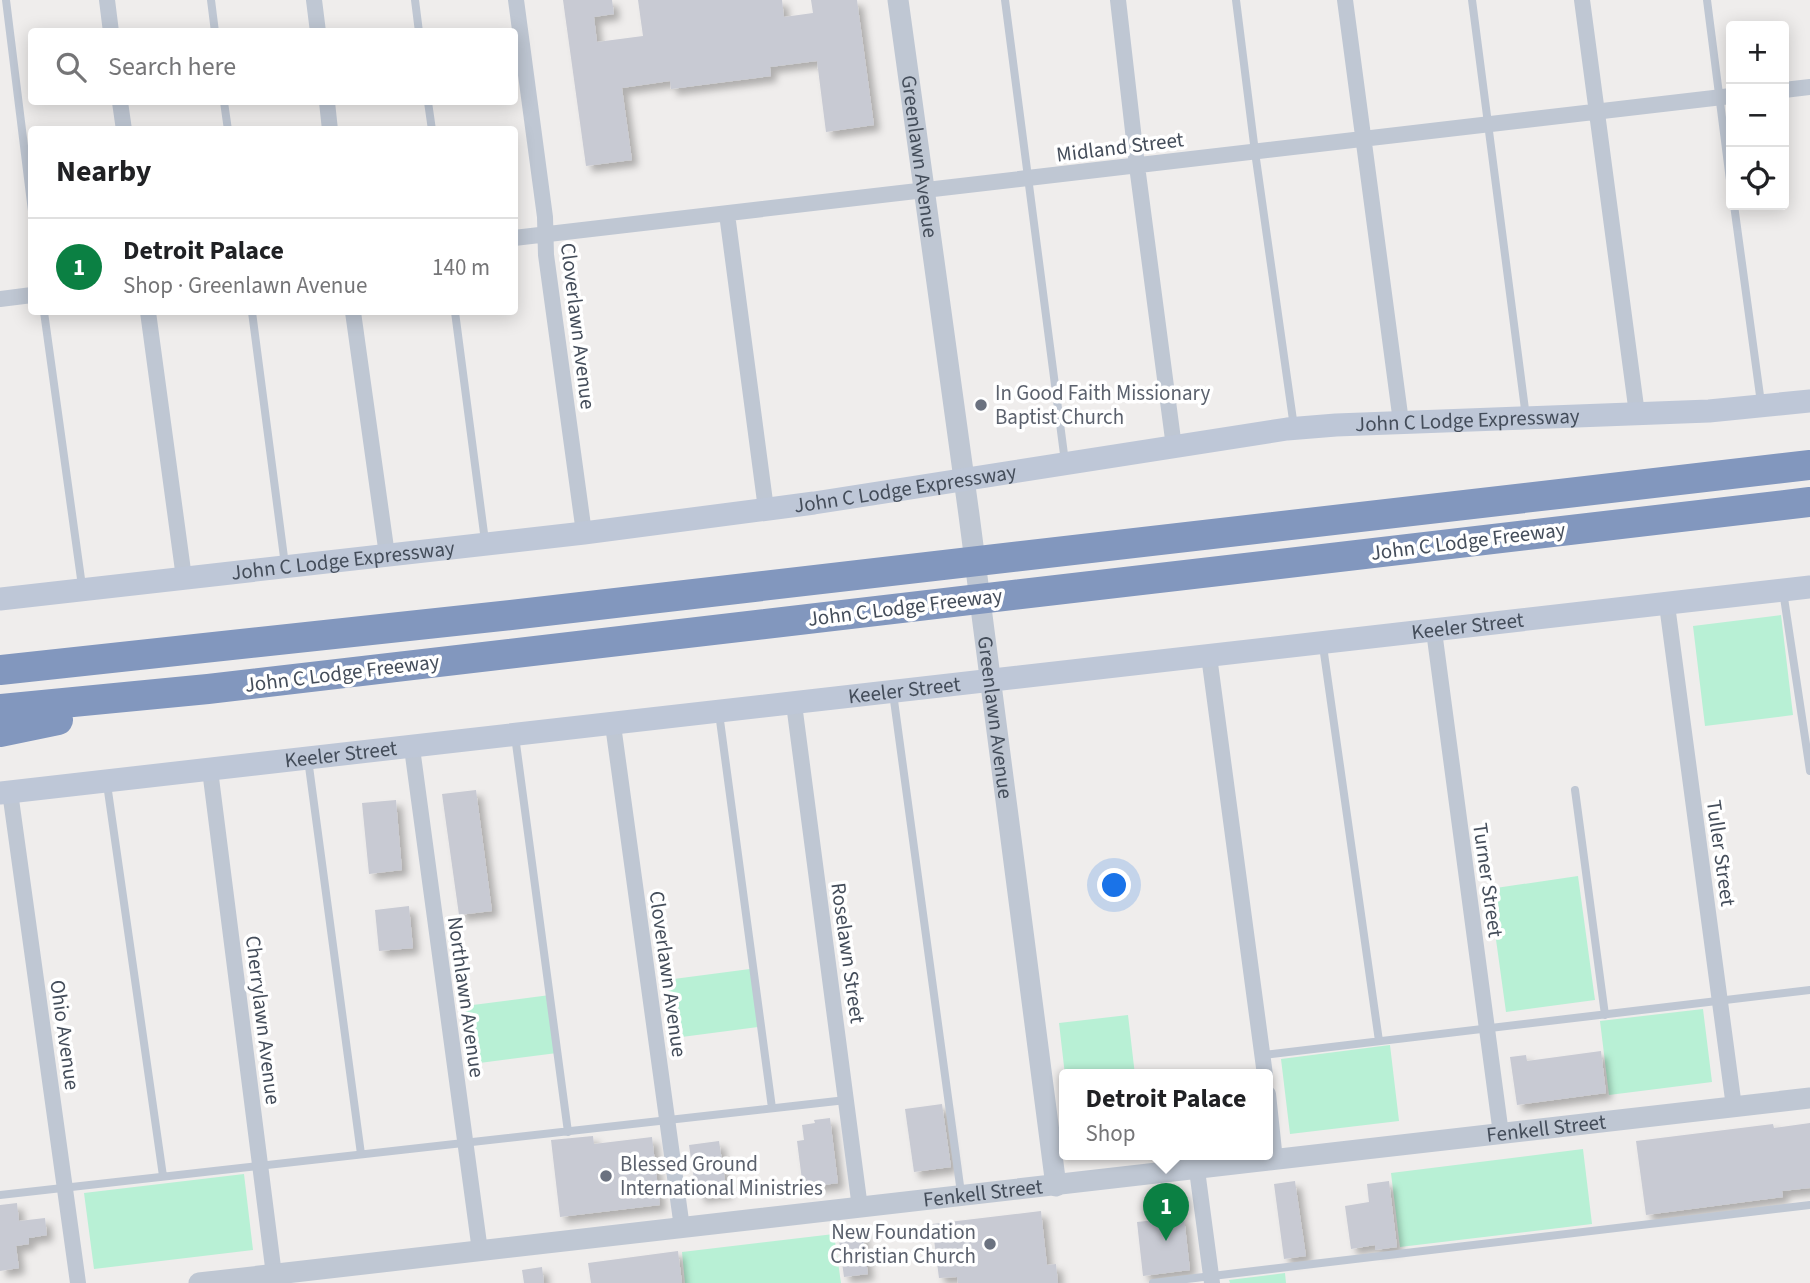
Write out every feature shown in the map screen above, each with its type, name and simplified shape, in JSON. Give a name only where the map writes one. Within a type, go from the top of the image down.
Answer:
[{"type":"highway","name":"John C Lodge Freeway","points":[[0,670],[512,615],[1810,465]]},
{"type":"highway","name":"John C Lodge Freeway","points":[[0,709],[208,689],[1810,502]]},
{"type":"highway","points":[[0,732],[208,689]]},
{"type":"main road","name":"John C Lodge Expressway","points":[[0,599],[584,533],[766,509],[1294,429],[1402,422],[1637,414],[1762,407],[1810,401]]},
{"type":"main road","name":"Keeler Street","points":[[5,793],[1810,587]]},
{"type":"street","points":[[107,0],[110,28]]},
{"type":"street","points":[[314,0],[318,28]]},
{"type":"street","name":"Cloverlawn Avenue","points":[[516,0],[546,235],[546,255],[584,533]]},
{"type":"street","name":"Greenlawn Avenue","points":[[898,0],[969,515],[1056,1186]]},
{"type":"street","points":[[1118,0],[1136,166],[1174,447]]},
{"type":"street","points":[[1345,0],[1402,422]]},
{"type":"street","points":[[1582,0],[1637,414]]},
{"type":"street","points":[[1789,89],[1810,87]]},
{"type":"street","name":"Midland Street","points":[[518,238],[1725,97]]},
{"type":"street","points":[[120,105],[123,126]]},
{"type":"street","points":[[327,105],[330,126]]},
{"type":"street","points":[[727,214],[766,509]]},
{"type":"street","points":[[0,299],[28,296]]},
{"type":"street","points":[[148,315],[184,578]]},
{"type":"street","points":[[352,315],[387,555]]},
{"type":"street","name":"Tuller Street","points":[[1667,605],[1734,1107]]},
{"type":"street","name":"Turner Street","points":[[1434,631],[1501,1134]]},
{"type":"street","points":[[1209,656],[1264,1069]]},
{"type":"street","name":"Roselawn Street","points":[[794,704],[860,1208]]},
{"type":"street","name":"Cloverlawn Avenue","points":[[613,725],[682,1228]]},
{"type":"street","name":"Northlawn Avenue","points":[[412,748],[480,1251]]},
{"type":"street","name":"Cherrylawn Avenue","points":[[210,770],[274,1275]]},
{"type":"street","name":"Ohio Avenue","points":[[5,793],[78,1283]]},
{"type":"street","name":"Fenkell Street","points":[[199,1283],[1810,1098]]},
{"type":"street","points":[[1273,1141],[1275,1160]]},
{"type":"street","points":[[1197,1170],[1211,1280]]},
{"type":"lane","points":[[6,0],[28,179]]},
{"type":"lane","points":[[211,0],[214,28]]},
{"type":"lane","points":[[415,0],[418,28]]},
{"type":"lane","points":[[1005,0],[1066,465]]},
{"type":"lane","points":[[1236,0],[1294,429]]},
{"type":"lane","points":[[1472,0],[1526,418]]},
{"type":"lane","points":[[1706,0],[1725,97],[1728,147]]},
{"type":"lane","points":[[224,105],[227,126]]},
{"type":"lane","points":[[428,105],[431,126]]},
{"type":"lane","points":[[1735,210],[1762,407]]},
{"type":"lane","points":[[44,315],[83,589]]},
{"type":"lane","points":[[251,315],[285,567]]},
{"type":"lane","points":[[455,315],[485,544]]},
{"type":"lane","points":[[1783,591],[1810,771]]},
{"type":"lane","points":[[1323,643],[1379,1041]]},
{"type":"lane","points":[[893,693],[962,1196]]},
{"type":"lane","points":[[719,713],[772,1108]]},
{"type":"lane","points":[[515,736],[568,1132]]},
{"type":"lane","points":[[308,759],[361,1154]]},
{"type":"lane","points":[[107,781],[163,1176]]},
{"type":"lane","points":[[1575,790],[1605,1015]]},
{"type":"lane","points":[[1263,1055],[1810,990]]},
{"type":"lane","points":[[0,1195],[846,1100]]},
{"type":"lane","points":[[1153,1283],[1211,1280],[1810,1205]]},
{"type":"green space","points":[[1781,615],[1793,715],[1705,726],[1693,626]]},
{"type":"green space","points":[[1578,876],[1595,1000],[1506,1012],[1489,889]]},
{"type":"green space","points":[[750,969],[758,1027],[674,1038],[666,980]]},
{"type":"green space","points":[[550,995],[557,1053],[472,1064],[465,1006]]},
{"type":"green space","points":[[1703,1009],[1712,1082],[1609,1095],[1600,1021]]},
{"type":"green space","points":[[1128,1015],[1134,1069],[1064,1069],[1059,1023]]},
{"type":"green space","points":[[1390,1045],[1399,1121],[1290,1134],[1281,1059]]},
{"type":"green space","points":[[1583,1149],[1592,1224],[1400,1247],[1391,1173]]},
{"type":"green space","points":[[244,1174],[253,1250],[94,1269],[84,1193]]},
{"type":"green space","points":[[834,1234],[841,1283],[685,1283],[682,1252]]},
{"type":"green space","points":[[1285,1273],[1286,1283],[1230,1283],[1229,1280]]},
{"type":"building","points":[[563,0],[612,0],[614,14],[594,17],[597,42],[643,36],[638,0],[782,0],[784,17],[813,13],[811,0],[857,0],[874,125],[826,132],[817,61],[770,67],[771,76],[671,89],[670,81],[622,88],[632,160],[586,166]]},
{"type":"building","points":[[476,790],[492,911],[459,915],[442,794]]},
{"type":"building","points":[[396,800],[402,870],[369,874],[362,803]]},
{"type":"building","points":[[409,906],[413,948],[379,951],[375,910]]},
{"type":"building","points":[[1601,1051],[1606,1093],[1517,1105],[1510,1057],[1526,1055],[1527,1061]]},
{"type":"building","points":[[942,1104],[951,1167],[914,1172],[905,1109]]},
{"type":"building","points":[[830,1118],[838,1183],[803,1188],[797,1141],[804,1140],[802,1125]]},
{"type":"building","points":[[1810,1123],[1810,1188],[1782,1191],[1783,1197],[1646,1215],[1636,1141],[1773,1124],[1774,1128]]},
{"type":"building","name":"Blessed Ground International Ministries","points":[[593,1136],[594,1144],[652,1137],[660,1205],[560,1217],[551,1140]]},
{"type":"building","points":[[719,1141],[727,1193],[699,1197],[689,1145]]},
{"type":"building","points":[[1295,1181],[1306,1256],[1284,1259],[1274,1184]]},
{"type":"building","points":[[1389,1181],[1397,1247],[1375,1250],[1375,1245],[1351,1249],[1345,1206],[1369,1202],[1367,1184]]},
{"type":"building","points":[[17,1203],[19,1221],[45,1218],[47,1235],[29,1238],[29,1244],[16,1246],[19,1268],[0,1271],[0,1205]]},
{"type":"building","name":"New Foundation Christian Church","points":[[1041,1211],[1047,1265],[1056,1264],[1058,1283],[958,1283],[957,1277],[939,1278],[932,1224]]},
{"type":"building","points":[[1184,1217],[1190,1270],[1143,1276],[1137,1222]]},
{"type":"building","points":[[862,1230],[868,1274],[844,1277],[838,1233]]},
{"type":"building","points":[[678,1251],[682,1283],[591,1283],[588,1263]]},
{"type":"building","points":[[542,1267],[544,1283],[524,1283],[522,1270]]},
{"type":"place","name":"In Good Faith Missionary Baptist Church","points":[[981,405]]},
{"type":"place","name":"Blessed Ground International Ministries","points":[[606,1176]]},
{"type":"place","name":"Detroit Palace","points":[[1166,1241]]},
{"type":"place","name":"New Foundation Christian Church","points":[[990,1244]]}]
